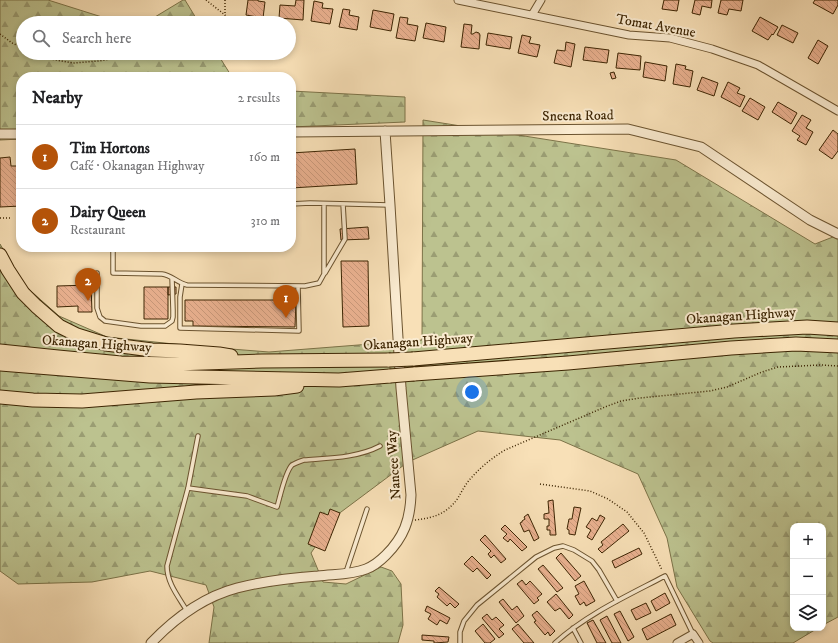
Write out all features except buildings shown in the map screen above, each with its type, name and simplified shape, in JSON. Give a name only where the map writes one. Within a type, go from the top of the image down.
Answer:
[{"type":"highway","points":[[0,255],[11,276],[23,293],[59,326],[77,335],[106,344],[152,350],[219,354],[262,361]]},
{"type":"highway","name":"Okanagan Highway","points":[[0,351],[58,358],[122,363],[175,364],[262,361],[389,360],[734,331],[807,327],[838,329]]},
{"type":"highway","name":"Okanagan Highway","points":[[0,364],[150,376],[339,380],[568,363],[731,348],[796,344],[838,346]]},
{"type":"highway","points":[[0,397],[32,400],[82,401],[196,392],[274,389],[339,380]]},
{"type":"street","name":"Tomat Avenue","points":[[458,0],[629,35],[670,38],[712,49],[758,65],[838,111]]},
{"type":"street","points":[[532,14],[541,0]]},
{"type":"street","name":"Sneena Road","points":[[296,132],[628,129],[701,147],[810,220],[838,234]]},
{"type":"street","name":"Nancee Way","points":[[151,643],[171,623],[201,602],[236,588],[276,580],[346,573],[367,569],[384,558],[402,535],[410,509],[411,495],[401,388],[385,131]]},
{"type":"street","points":[[0,134],[16,134]]},
{"type":"street","points":[[677,643],[693,634],[699,643]]},
{"type":"lane","points":[[296,204],[390,205]]},
{"type":"lane","points":[[324,204],[324,274]]},
{"type":"lane","points":[[113,252],[114,273],[166,274],[182,284],[187,285],[305,286],[319,283],[345,239],[344,204]]},
{"type":"lane","points":[[97,273],[98,308],[100,317],[105,321],[141,326],[165,326],[172,321],[172,278]]},
{"type":"lane","points":[[182,284],[180,297],[180,328],[299,331],[298,286]]},
{"type":"lane","points":[[187,611],[169,580],[167,566],[188,488],[198,436]]},
{"type":"lane","points":[[188,488],[248,496],[277,507],[287,471],[297,462],[348,456],[363,453],[380,446]]},
{"type":"lane","points":[[346,573],[367,510]]},
{"type":"lane","points":[[460,643],[460,632],[464,620],[477,606],[536,557],[554,548],[563,546],[574,550],[592,561],[617,601]]},
{"type":"lane","points":[[555,643],[573,628],[617,601],[665,576],[693,634]]},
{"type":"lane","points":[[573,628],[581,643]]},
{"type":"path","points":[[206,0],[225,16]]},
{"type":"path","points":[[225,0],[225,16]]},
{"type":"path","points":[[0,34],[16,45]]},
{"type":"path","points":[[57,60],[74,63],[105,60]]},
{"type":"path","points":[[0,218],[10,218]]},
{"type":"path","points":[[407,521],[432,518],[440,515],[457,500],[471,478],[490,459],[506,450],[621,401],[710,391],[727,387],[778,367],[821,365],[838,366]]},
{"type":"path","points":[[540,484],[590,491],[608,499],[627,512],[644,533],[665,576]]},
{"type":"green space","points":[[0,0],[48,0],[99,16],[16,16],[16,60],[221,60],[229,72],[16,72],[16,139],[0,140]]},
{"type":"green space","points":[[185,0],[195,16],[157,16]]},
{"type":"green space","points":[[296,91],[405,97],[405,122],[296,127]]},
{"type":"green space","points":[[423,120],[676,160],[815,244],[838,235],[838,617],[826,623],[826,523],[790,523],[790,631],[813,631],[793,643],[713,643],[710,641],[677,587],[667,538],[638,474],[560,440],[478,431],[408,462],[337,515],[311,553],[323,582],[346,584],[381,567],[392,571],[401,584],[403,625],[398,643],[209,643],[214,607],[206,585],[150,571],[92,582],[18,584],[0,571],[0,244],[24,285],[59,316],[107,337],[269,352],[422,340]]},
{"type":"place","name":"Dairy Queen","points":[[88,301]]},
{"type":"place","name":"Tim Hortons","points":[[286,318]]}]
